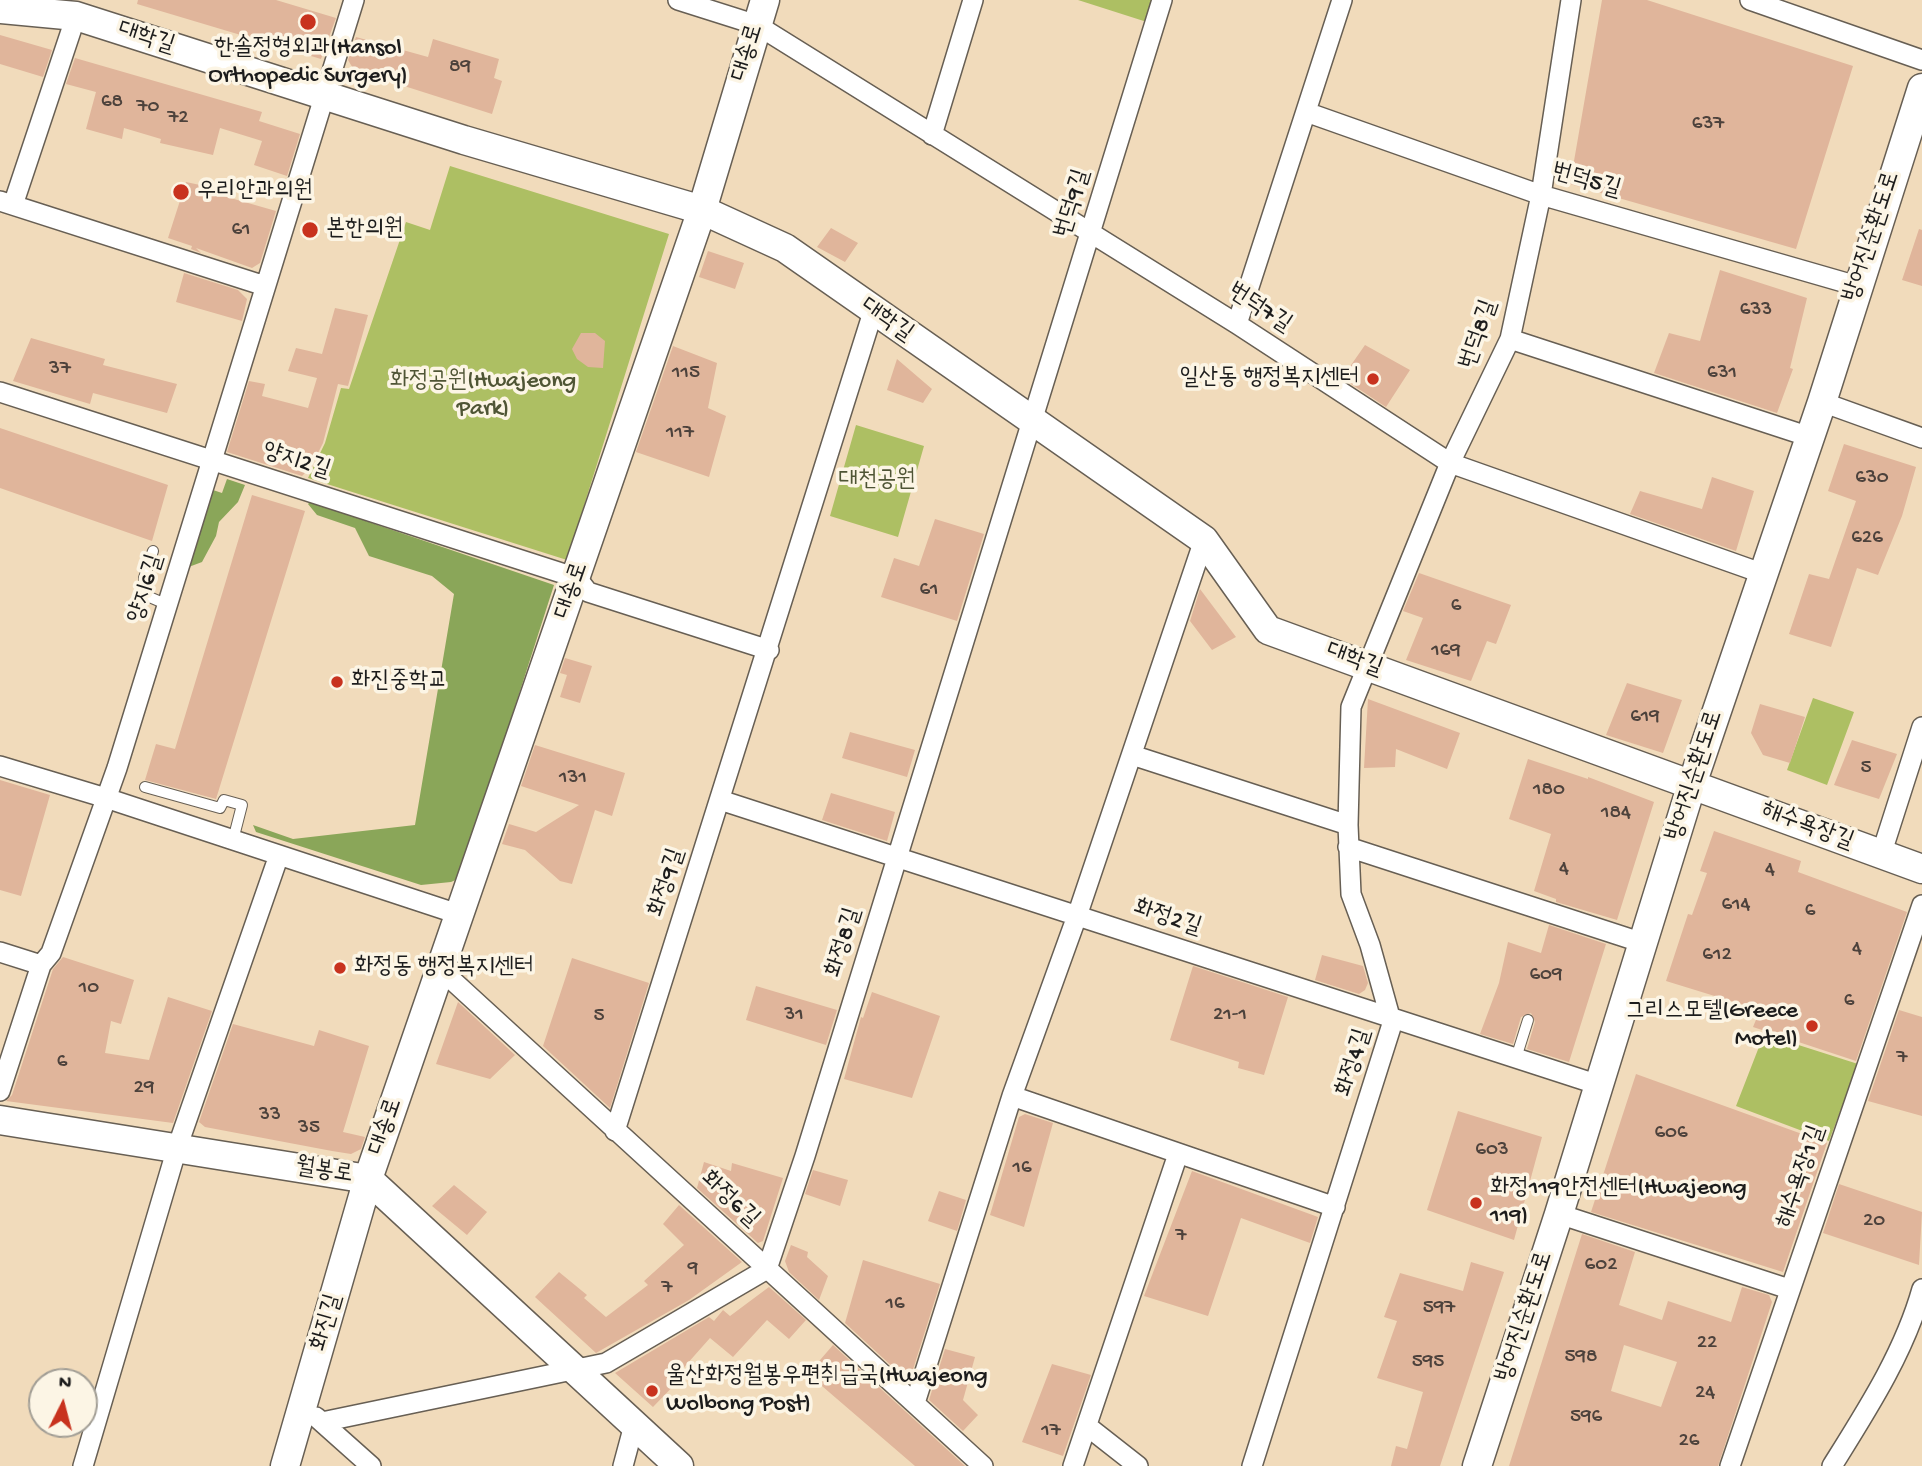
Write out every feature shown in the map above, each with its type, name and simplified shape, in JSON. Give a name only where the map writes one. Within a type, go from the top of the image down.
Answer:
[{"type":"street","name":"양지6길","points":[[0,1091],[41,965],[51,953],[106,798],[354,0]]},
{"type":"street","name":"번덕7길","points":[[678,0],[761,13],[932,135],[1237,324],[1450,463],[1764,573]]},
{"type":"street","points":[[932,135],[973,0]]},
{"type":"street","name":"번덕9길","points":[[1032,423],[1162,0]]},
{"type":"street","points":[[1237,324],[1342,0]]},
{"type":"street","name":"번덕8길","points":[[1367,666],[1450,463],[1510,339],[1541,195],[1571,0]]},
{"type":"street","points":[[1750,0],[1922,61]]},
{"type":"street","name":"대학길","points":[[0,9],[76,16],[323,96],[702,210],[785,248],[1032,423],[1204,540],[1268,630],[1692,785]]},
{"type":"street","name":"대송로","points":[[368,1179],[702,210],[761,13]]},
{"type":"street","points":[[76,16],[7,203],[265,286]]},
{"type":"street","name":"방어진순환도로","points":[[1476,1466],[1559,1214],[1692,785],[1822,402],[1922,88]]},
{"type":"street","name":"번덕5길","points":[[1306,112],[1541,195],[1857,286]]},
{"type":"street","name":"화정9길","points":[[615,1131],[769,650],[873,312]]},
{"type":"street","points":[[1510,339],[1810,436]]},
{"type":"street","name":"양지2길","points":[[0,392],[577,579]]},
{"type":"street","points":[[1822,402],[1922,438]]},
{"type":"street","name":"화정8길","points":[[767,1269],[805,1157],[1032,423]]},
{"type":"street","points":[[915,1403],[1012,1096],[1077,916],[1204,540]]},
{"type":"street","points":[[577,579],[588,592],[769,650]]},
{"type":"street","name":"화정4길","points":[[1252,1466],[1392,1024],[1370,945],[1351,894],[1348,825],[1351,707],[1367,666]]},
{"type":"street","points":[[1881,855],[1922,727]]},
{"type":"street","points":[[1132,755],[1348,825]]},
{"type":"street","points":[[0,766],[233,839],[461,915]]},
{"type":"street","name":"해수욕장길","points":[[1692,785],[1922,869]]},
{"type":"street","name":"화정2길","points":[[720,800],[1599,1086]]},
{"type":"street","points":[[1348,847],[1643,943]]},
{"type":"street","points":[[83,1466],[177,1148],[279,855]]},
{"type":"street","name":"해수욕장1길","points":[[1730,1466],[1922,905]]},
{"type":"street","points":[[0,952],[41,965]]},
{"type":"street","name":"화정6길","points":[[441,970],[983,1466]]},
{"type":"street","points":[[1012,1096],[1335,1207]]},
{"type":"street","name":"월봉로","points":[[0,1120],[368,1179],[679,1466]]},
{"type":"street","points":[[1073,1466],[1178,1154]]},
{"type":"street","name":"화진길","points":[[285,1466],[313,1414],[368,1179]]},
{"type":"street","points":[[1559,1214],[1789,1289]]},
{"type":"street","points":[[313,1414],[577,1371],[606,1363],[767,1269]]},
{"type":"street","points":[[1832,1466],[1876,1395],[1914,1316],[1922,1289]]},
{"type":"street","points":[[313,1414],[371,1466]]},
{"type":"street","points":[[623,1466],[634,1424]]},
{"type":"street","points":[[1087,1426],[1138,1466]]},
{"type":"lane","points":[[153,551],[144,578],[147,596],[168,605]]},
{"type":"lane","points":[[145,787],[220,808],[224,800],[243,805],[233,839]]},
{"type":"lane","points":[[1516,1058],[1528,1020]]},
{"type":"green space","points":[[1078,0],[1158,0],[1150,23]]},
{"type":"green space","name":"화정공원(Hwajeong Park)","points":[[450,166],[669,234],[567,560],[308,478],[325,443],[341,388],[349,389],[406,222],[430,230]]},
{"type":"green space","name":"대천공원","points":[[856,425],[924,446],[898,537],[830,516]]},
{"type":"green space","points":[[227,479],[245,485],[238,502],[219,522],[216,536],[202,562],[186,568],[210,489],[222,493]]},
{"type":"green space","points":[[310,502],[554,585],[460,878],[451,882],[421,885],[256,832],[253,825],[293,839],[415,825],[454,594],[432,576],[369,556],[355,528],[317,515],[308,504]]},
{"type":"green space","points":[[1813,698],[1854,712],[1827,785],[1787,770]]},
{"type":"green space","points":[[1764,1034],[1858,1064],[1829,1141],[1736,1106]]},
{"type":"building","points":[[138,0],[276,0],[336,18],[321,59],[137,4]]},
{"type":"building","points":[[1602,0],[1647,0],[1853,66],[1796,249],[1570,184]]},
{"type":"building","points":[[0,35],[52,50],[43,77],[0,64]]},
{"type":"building","points":[[356,37],[428,57],[433,39],[499,59],[494,78],[502,81],[492,114],[354,70],[348,60]]},
{"type":"building","points":[[75,58],[262,112],[259,121],[300,134],[287,176],[254,165],[262,141],[220,128],[213,155],[160,143],[161,139],[124,128],[122,139],[86,129],[96,92],[66,84]]},
{"type":"building","points":[[186,182],[214,188],[213,193],[276,211],[260,263],[252,268],[196,248],[201,253],[191,249],[192,246],[168,238]]},
{"type":"building","points":[[831,228],[858,243],[845,262],[817,247]]},
{"type":"building","points":[[1919,229],[1922,230],[1922,286],[1902,280]]},
{"type":"building","points":[[708,251],[744,263],[735,289],[699,277]]},
{"type":"building","points":[[1720,270],[1807,298],[1790,368],[1793,369],[1777,413],[1654,373],[1669,333],[1700,341]]},
{"type":"building","points":[[184,273],[238,290],[247,299],[242,321],[176,302]]},
{"type":"building","points":[[335,308],[368,315],[348,386],[338,384],[323,443],[311,467],[302,476],[227,452],[249,381],[265,384],[262,396],[308,408],[317,378],[288,371],[296,348],[322,354]]},
{"type":"building","points":[[581,333],[595,333],[605,341],[603,368],[588,367],[577,359],[572,349]]},
{"type":"building","points":[[31,338],[105,359],[103,365],[177,384],[167,413],[93,393],[90,404],[13,381]]},
{"type":"building","name":"일산동 행정복지센터","points":[[1365,345],[1410,370],[1386,407],[1342,378]]},
{"type":"building","points":[[673,346],[717,363],[708,408],[726,416],[709,477],[636,452]]},
{"type":"building","points":[[897,359],[932,389],[923,403],[887,390]]},
{"type":"building","points":[[0,428],[168,485],[152,541],[0,488]]},
{"type":"building","points":[[1844,444],[1916,467],[1902,516],[1878,575],[1857,568],[1831,647],[1789,634],[1809,574],[1829,579],[1856,501],[1828,491]]},
{"type":"building","points":[[1712,477],[1754,491],[1736,551],[1630,514],[1640,491],[1702,509]]},
{"type":"building","points":[[252,495],[305,511],[216,799],[145,780],[156,744],[175,749]]},
{"type":"building","points":[[935,519],[984,534],[957,621],[881,597],[894,558],[919,566]]},
{"type":"building","points":[[1419,573],[1511,605],[1496,644],[1487,641],[1471,681],[1406,660],[1423,618],[1403,611]]},
{"type":"building","points":[[1200,589],[1236,637],[1212,650],[1190,621]]},
{"type":"building","points":[[565,658],[592,666],[580,703],[560,697],[567,675],[560,673]]},
{"type":"building","points":[[1627,683],[1682,700],[1663,753],[1606,735]]},
{"type":"building","points":[[1368,699],[1460,733],[1447,769],[1396,749],[1395,767],[1364,768]]},
{"type":"building","points":[[1760,704],[1805,717],[1790,763],[1763,755],[1751,733]]},
{"type":"building","points":[[850,732],[915,750],[907,777],[842,758]]},
{"type":"building","points":[[1852,740],[1897,754],[1879,799],[1834,785]]},
{"type":"building","points":[[535,745],[625,773],[612,816],[595,810],[572,884],[560,881],[525,850],[502,844],[509,824],[536,832],[579,805],[521,786]]},
{"type":"building","points":[[1528,759],[1588,777],[1654,802],[1617,920],[1556,902],[1556,899],[1534,891],[1551,834],[1509,819]]},
{"type":"building","points":[[0,780],[50,795],[21,896],[0,890]]},
{"type":"building","points":[[831,793],[895,812],[887,841],[822,820]]},
{"type":"building","points":[[1714,831],[1801,861],[1798,872],[1907,912],[1856,1061],[1753,1027],[1760,1010],[1666,981],[1688,914],[1692,915],[1707,873],[1700,871]]},
{"type":"building","points":[[1549,925],[1606,944],[1569,1062],[1527,1049],[1535,1022],[1531,1013],[1521,1017],[1513,1044],[1480,1034],[1499,983],[1508,942],[1541,953]]},
{"type":"building","points":[[1322,955],[1363,966],[1368,983],[1365,990],[1359,994],[1315,980]]},
{"type":"building","points":[[63,957],[134,980],[121,1024],[111,1021],[105,1053],[149,1060],[168,997],[212,1011],[173,1123],[6,1101],[12,1095],[53,969]]},
{"type":"building","points":[[572,958],[649,983],[610,1108],[543,1046]]},
{"type":"building","points":[[1193,966],[1288,997],[1264,1075],[1238,1068],[1239,1062],[1170,1040]]},
{"type":"building","points":[[756,986],[837,1010],[826,1045],[746,1020]]},
{"type":"building","points":[[872,992],[940,1016],[912,1098],[844,1079],[861,1017],[863,1018]]},
{"type":"building","points":[[458,1002],[515,1055],[490,1079],[436,1064]]},
{"type":"building","points":[[1899,1010],[1922,1017],[1922,1116],[1868,1101]]},
{"type":"building","points":[[233,1024],[314,1046],[319,1030],[369,1046],[343,1132],[365,1137],[361,1149],[351,1154],[332,1151],[205,1127],[199,1122]]},
{"type":"building","points":[[1636,1074],[1827,1143],[1783,1272],[1591,1212]]},
{"type":"building","points":[[1458,1111],[1542,1137],[1514,1240],[1427,1210]]},
{"type":"building","points":[[1025,1114],[1053,1123],[1024,1227],[990,1215],[1019,1117]]},
{"type":"building","points":[[704,1162],[731,1171],[732,1163],[783,1178],[763,1241],[758,1243],[697,1188]]},
{"type":"building","points":[[813,1170],[848,1180],[840,1206],[805,1194]]},
{"type":"building","points":[[1192,1171],[1318,1217],[1310,1243],[1241,1218],[1208,1316],[1144,1296]]},
{"type":"building","points":[[1839,1184],[1922,1212],[1919,1265],[1823,1233]]},
{"type":"building","points":[[454,1185],[487,1212],[467,1235],[432,1206]]},
{"type":"building","points":[[939,1191],[966,1200],[957,1231],[928,1221]]},
{"type":"building","points":[[679,1205],[742,1262],[689,1300],[596,1353],[535,1297],[559,1272],[587,1295],[584,1298],[606,1317],[648,1285],[644,1281],[684,1245],[663,1224]]},
{"type":"building","points":[[1582,1234],[1635,1252],[1619,1305],[1662,1320],[1668,1301],[1731,1322],[1742,1287],[1769,1295],[1772,1302],[1718,1466],[1509,1466]],"holes":[[[1624,1345],[1677,1362],[1661,1407],[1611,1391]]]},
{"type":"building","points":[[791,1245],[808,1252],[807,1257],[828,1276],[819,1300],[789,1272],[785,1261]]},
{"type":"building","points":[[863,1260],[940,1284],[909,1382],[845,1323]]},
{"type":"building","points":[[1471,1262],[1504,1272],[1440,1466],[1391,1466],[1396,1446],[1407,1449],[1423,1392],[1377,1378],[1397,1321],[1384,1317],[1400,1273],[1463,1291]]},
{"type":"building","points":[[769,1287],[806,1320],[789,1339],[767,1320],[733,1357],[710,1338],[679,1373],[683,1376],[653,1407],[615,1373],[709,1317],[714,1321],[723,1310],[730,1316]]},
{"type":"building","points":[[833,1345],[965,1466],[915,1466],[808,1374]]},
{"type":"building","points":[[945,1349],[975,1357],[963,1400],[978,1415],[963,1431],[929,1400]]},
{"type":"building","points":[[1052,1364],[1091,1375],[1063,1456],[1022,1442]]},
{"type":"place","name":"한솔정형외과(Hansol Orthopedic Surgery)","points":[[308,22]]},
{"type":"place","name":"우리안과의원","points":[[181,192]]},
{"type":"place","name":"본한의원","points":[[310,230]]},
{"type":"place","name":"일산동 행정복지센터","points":[[1373,379]]},
{"type":"place","name":"화진중학교","points":[[337,682]]},
{"type":"place","name":"화정동 행정복지센터","points":[[340,968]]},
{"type":"place","name":"그리스모텔(Greece Motel)","points":[[1812,1026]]},
{"type":"place","name":"화정119안전센터(Hwajeong 119)","points":[[1476,1203]]},
{"type":"place","name":"울산화정월봉우편취급국(Hwajeong Wolbong Post)","points":[[652,1391]]}]
